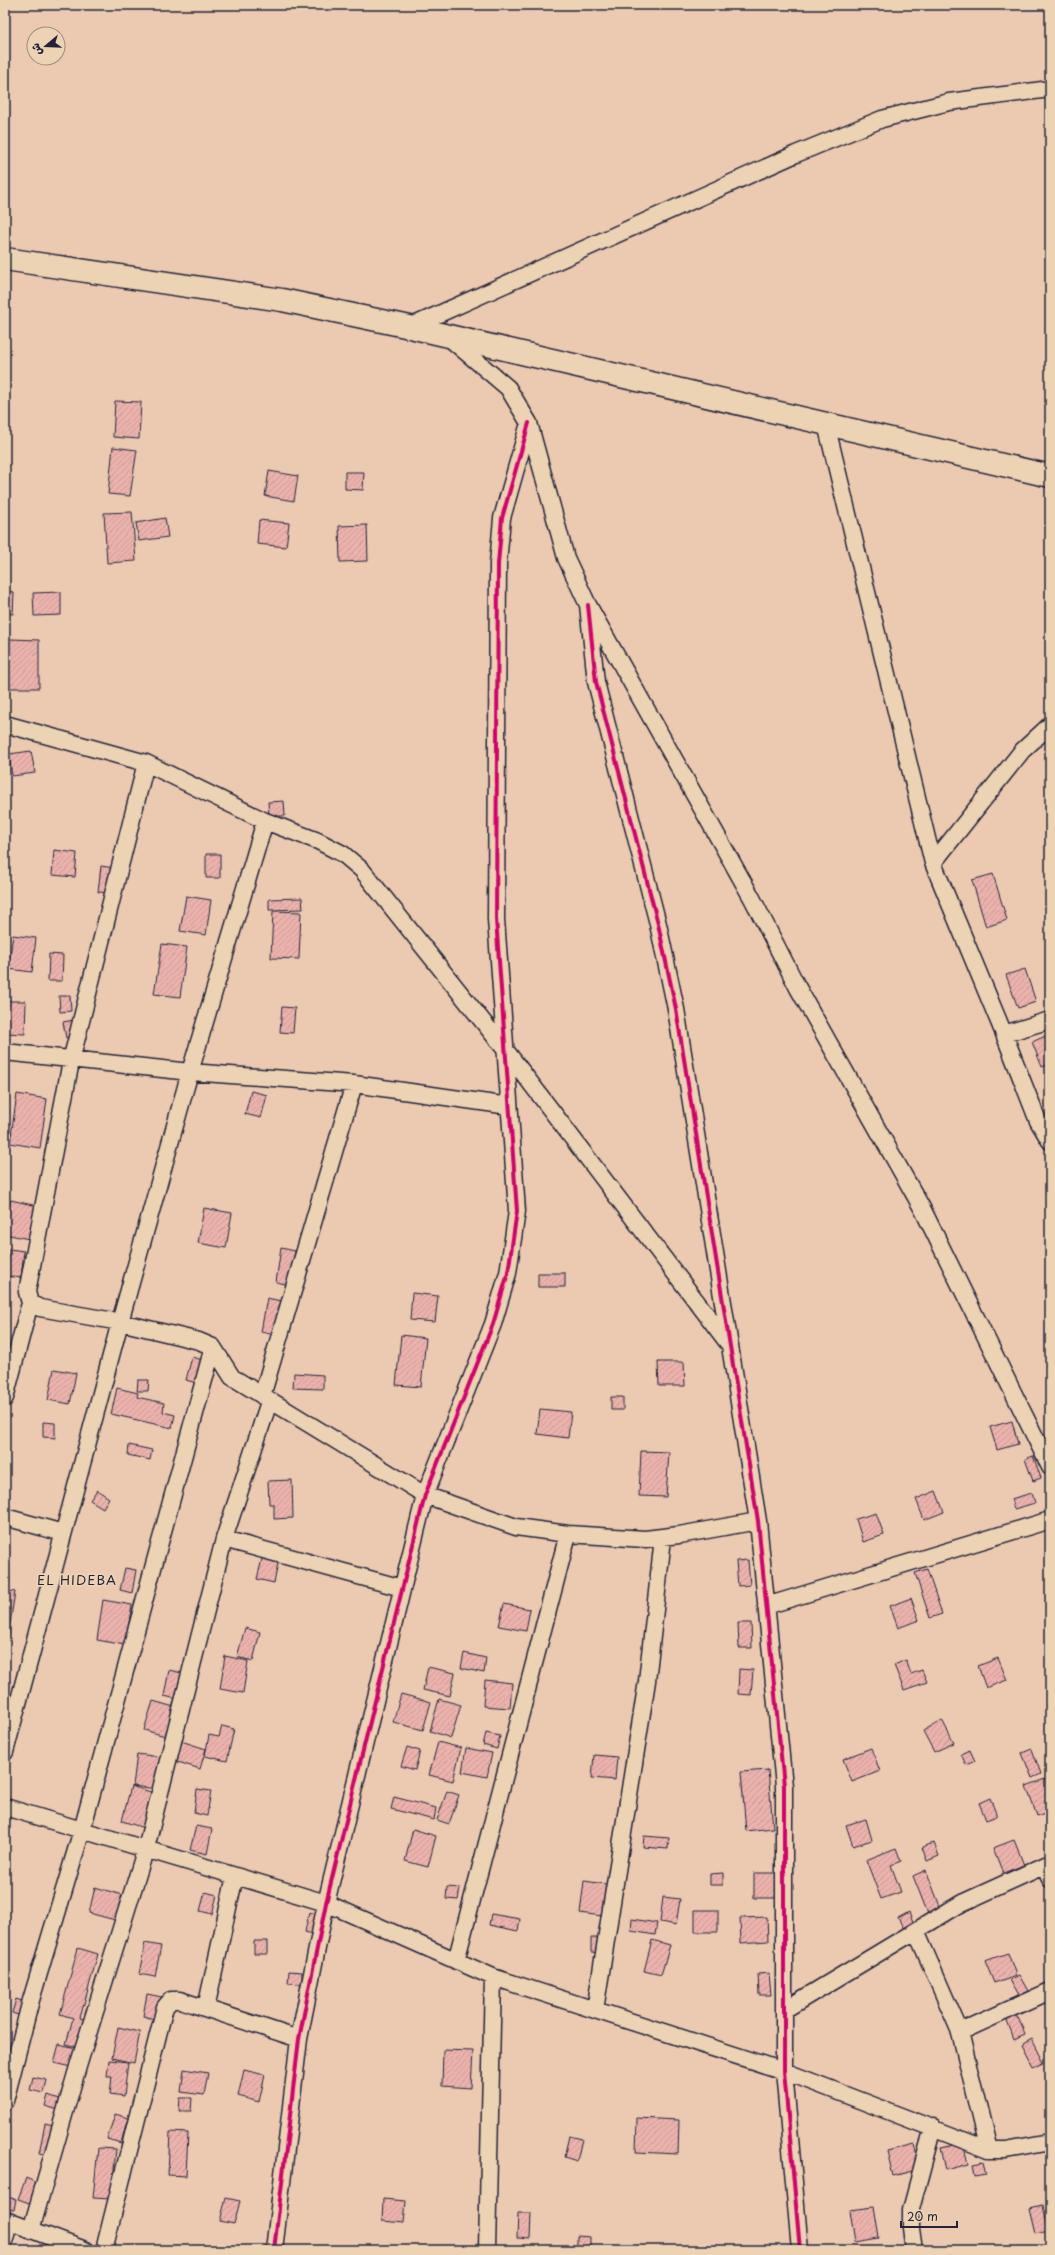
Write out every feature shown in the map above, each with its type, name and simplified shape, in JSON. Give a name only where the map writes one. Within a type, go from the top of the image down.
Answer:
[{"type":"main road","points":[[5,259],[282,300],[410,326],[1050,476]]},
{"type":"street","points":[[410,326],[796,154],[882,119],[949,102],[1050,88]]},
{"type":"street","points":[[446,335],[508,388],[529,423],[566,558],[588,605],[752,898],[798,988],[922,1208],[1050,1467]]},
{"type":"street","points":[[274,2250],[299,2039],[326,1903],[425,1495],[493,1324],[508,1273],[516,1211],[496,919],[498,564],[502,518],[529,423]]},
{"type":"street","points":[[826,424],[933,863],[1004,1034],[1038,1122],[1050,1141]]},
{"type":"street","points":[[588,605],[596,682],[658,924],[676,1009],[758,1521],[784,1786],[784,2071],[800,2250]]},
{"type":"street","points":[[5,724],[146,763],[265,821],[318,841],[343,854],[362,870],[504,1048],[730,1344]]},
{"type":"street","points":[[933,863],[1022,751],[1050,725]]},
{"type":"street","points":[[5,1398],[10,1358],[30,1303],[27,1292],[71,1061],[146,763]]},
{"type":"street","points":[[5,1752],[120,1322],[190,1072],[265,821]]},
{"type":"street","points":[[1004,1034],[1050,1020]]},
{"type":"street","points":[[5,1052],[71,1061],[190,1072],[354,1084],[510,1106]]},
{"type":"street","points":[[31,2230],[79,2064],[146,1848],[224,1540],[266,1399],[354,1084]]},
{"type":"street","points":[[30,1303],[40,1308],[120,1322],[199,1341],[213,1347],[232,1377],[425,1495],[516,1527],[568,1534],[645,1539],[663,1538],[758,1521]]},
{"type":"street","points":[[5,2101],[33,1993],[82,1830],[213,1347]]},
{"type":"street","points":[[5,1517],[64,1533]]},
{"type":"street","points":[[766,1606],[1050,1520]]},
{"type":"street","points":[[456,1961],[568,1534]]},
{"type":"street","points":[[595,2010],[647,1681],[663,1538]]},
{"type":"street","points":[[224,1540],[402,1588]]},
{"type":"street","points":[[5,1807],[326,1903],[493,1977],[784,2071],[933,2127],[989,2150],[1006,2150],[1050,2142]]},
{"type":"street","points":[[784,2010],[962,1903],[1048,1869]]},
{"type":"street","points":[[206,2008],[235,1876]]},
{"type":"street","points":[[916,1931],[960,2032],[989,2150]]},
{"type":"street","points":[[487,2250],[493,1977]]},
{"type":"street","points":[[960,2032],[1050,1991]]},
{"type":"street","points":[[104,2250],[165,2007],[172,2000],[180,2000],[299,2039]]},
{"type":"street","points":[[914,2250],[910,2229],[911,2209],[933,2127]]},
{"type":"street","points":[[5,2239],[7,2221],[85,2250]]},
{"type":"building","points":[[115,401],[141,402],[139,439],[113,437]]},
{"type":"building","points":[[113,447],[137,450],[130,496],[108,494]]},
{"type":"building","points":[[269,471],[298,476],[294,501],[265,496]]},
{"type":"building","points":[[345,472],[364,472],[363,490],[345,489]]},
{"type":"building","points":[[132,512],[136,561],[107,563],[104,513]]},
{"type":"building","points":[[165,518],[168,537],[139,541],[136,523]]},
{"type":"building","points":[[259,520],[289,523],[286,547],[257,544]]},
{"type":"building","points":[[367,525],[368,561],[340,562],[339,526]]},
{"type":"building","points":[[5,591],[14,592],[13,614],[5,613]]},
{"type":"building","points":[[61,592],[61,615],[34,616],[33,593]]},
{"type":"building","points":[[10,639],[39,640],[39,688],[9,688]]},
{"type":"building","points":[[31,751],[35,773],[12,776],[9,754]]},
{"type":"building","points":[[284,801],[285,816],[269,816],[268,802]]},
{"type":"building","points":[[54,850],[77,853],[75,877],[52,875]]},
{"type":"building","points":[[206,854],[220,854],[220,878],[206,878]]},
{"type":"building","points":[[101,866],[114,868],[111,893],[98,892]]},
{"type":"building","points":[[993,874],[1007,920],[986,927],[972,880]]},
{"type":"building","points":[[186,896],[211,900],[206,935],[180,931]]},
{"type":"building","points":[[302,898],[303,909],[269,910],[269,899]]},
{"type":"building","points":[[273,911],[301,912],[299,959],[271,958]]},
{"type":"building","points":[[13,935],[36,938],[32,972],[8,969]]},
{"type":"building","points":[[162,944],[187,947],[180,997],[154,994]]},
{"type":"building","points":[[49,954],[63,955],[62,981],[48,981]]},
{"type":"building","points":[[1025,969],[1036,1002],[1018,1008],[1006,975]]},
{"type":"building","points":[[59,996],[70,996],[71,1011],[60,1012]]},
{"type":"building","points":[[5,1001],[26,1001],[25,1034],[5,1033]]},
{"type":"building","points":[[282,1007],[295,1008],[293,1033],[280,1032]]},
{"type":"building","points":[[74,1020],[77,1036],[66,1038],[63,1022]]},
{"type":"building","points":[[1050,1034],[1050,1064],[1042,1067],[1032,1042]]},
{"type":"building","points":[[251,1091],[267,1095],[261,1118],[245,1114]]},
{"type":"building","points":[[17,1094],[47,1099],[40,1148],[10,1143]]},
{"type":"building","points":[[11,1200],[37,1206],[29,1239],[5,1234],[5,1224]]},
{"type":"building","points":[[204,1208],[232,1213],[226,1248],[198,1243]]},
{"type":"building","points":[[281,1248],[295,1251],[290,1285],[276,1282]]},
{"type":"building","points":[[9,1249],[24,1251],[21,1278],[7,1276]]},
{"type":"building","points":[[538,1273],[565,1273],[565,1287],[538,1287]]},
{"type":"building","points":[[412,1293],[438,1296],[435,1322],[410,1320]]},
{"type":"building","points":[[267,1298],[281,1301],[275,1335],[261,1332]]},
{"type":"building","points":[[401,1335],[426,1338],[421,1387],[396,1385]]},
{"type":"building","points":[[192,1357],[206,1361],[200,1384],[186,1380]]},
{"type":"building","points":[[658,1362],[684,1362],[685,1386],[659,1386]]},
{"type":"building","points":[[54,1369],[76,1373],[70,1404],[48,1400]]},
{"type":"building","points":[[294,1373],[323,1375],[323,1389],[293,1388]]},
{"type":"building","points":[[138,1380],[149,1380],[148,1391],[137,1391]]},
{"type":"building","points":[[117,1388],[138,1393],[137,1397],[164,1403],[163,1412],[175,1415],[172,1428],[111,1414]]},
{"type":"building","points":[[611,1397],[623,1397],[623,1410],[611,1410]]},
{"type":"building","points":[[540,1409],[571,1412],[568,1438],[537,1434]]},
{"type":"building","points":[[1012,1421],[1018,1444],[997,1450],[990,1427]]},
{"type":"building","points":[[43,1422],[55,1423],[55,1438],[43,1437]]},
{"type":"building","points":[[129,1445],[152,1450],[150,1460],[128,1455]]},
{"type":"building","points":[[641,1451],[669,1452],[666,1497],[639,1496]]},
{"type":"building","points":[[1033,1456],[1041,1478],[1033,1481],[1025,1459]]},
{"type":"building","points":[[292,1480],[293,1518],[274,1519],[274,1504],[269,1504],[268,1481]]},
{"type":"building","points":[[97,1490],[109,1498],[103,1508],[90,1500]]},
{"type":"building","points":[[936,1491],[944,1512],[924,1520],[916,1499]]},
{"type":"building","points":[[1032,1493],[1035,1503],[1014,1509],[1011,1499]]},
{"type":"building","points":[[876,1513],[884,1535],[863,1542],[856,1519]]},
{"type":"building","points":[[5,1550],[9,1551],[5,1570]]},
{"type":"building","points":[[263,1555],[279,1559],[274,1583],[257,1579]]},
{"type":"building","points":[[748,1560],[750,1585],[738,1586],[736,1561]]},
{"type":"building","points":[[125,1568],[136,1570],[132,1593],[120,1590]]},
{"type":"building","points":[[927,1569],[942,1614],[930,1618],[915,1573]]},
{"type":"building","points":[[5,1590],[15,1592],[8,1637],[5,1637]]},
{"type":"building","points":[[911,1598],[919,1620],[898,1628],[890,1606]]},
{"type":"building","points":[[103,1600],[132,1605],[125,1645],[97,1640]]},
{"type":"building","points":[[504,1604],[530,1609],[526,1631],[499,1626]]},
{"type":"building","points":[[738,1623],[751,1623],[752,1648],[739,1648]]},
{"type":"building","points":[[245,1628],[260,1632],[253,1661],[237,1657]]},
{"type":"building","points":[[464,1653],[486,1658],[484,1673],[461,1668]]},
{"type":"building","points":[[225,1656],[248,1661],[243,1693],[220,1689]]},
{"type":"building","points":[[998,1658],[1007,1680],[986,1688],[978,1666]]},
{"type":"building","points":[[906,1660],[911,1674],[922,1670],[927,1682],[904,1690],[894,1665]]},
{"type":"building","points":[[428,1667],[455,1673],[450,1696],[423,1690]]},
{"type":"building","points":[[739,1669],[753,1670],[751,1695],[738,1694]]},
{"type":"building","points":[[169,1670],[182,1673],[177,1699],[164,1696]]},
{"type":"building","points":[[485,1680],[512,1683],[510,1708],[483,1706]]},
{"type":"building","points":[[401,1694],[431,1702],[423,1730],[393,1722]]},
{"type":"building","points":[[439,1699],[461,1705],[451,1738],[430,1731]]},
{"type":"building","points":[[153,1701],[174,1707],[165,1736],[144,1730]]},
{"type":"building","points":[[942,1720],[954,1743],[934,1752],[923,1731]]},
{"type":"building","points":[[222,1726],[234,1729],[227,1761],[205,1756],[209,1735],[219,1737]]},
{"type":"building","points":[[486,1733],[500,1736],[497,1749],[483,1745]]},
{"type":"building","points":[[181,1741],[206,1749],[200,1769],[175,1761]]},
{"type":"building","points":[[438,1742],[461,1748],[453,1781],[429,1775]]},
{"type":"building","points":[[407,1747],[420,1751],[415,1770],[401,1766]]},
{"type":"building","points":[[466,1748],[492,1753],[487,1777],[462,1772]]},
{"type":"building","points":[[871,1748],[880,1771],[852,1782],[843,1759]]},
{"type":"building","points":[[1032,1749],[1041,1774],[1032,1778],[1022,1753]]},
{"type":"building","points":[[970,1750],[975,1761],[966,1765],[961,1754]]},
{"type":"building","points":[[137,1754],[161,1757],[157,1789],[133,1786]]},
{"type":"building","points":[[594,1755],[617,1757],[615,1780],[592,1778]]},
{"type":"building","points":[[768,1770],[773,1828],[746,1831],[741,1772]]},
{"type":"building","points":[[1045,1779],[1050,1793],[1050,1811],[1037,1816],[1026,1786]]},
{"type":"building","points":[[131,1786],[154,1793],[144,1828],[122,1821]]},
{"type":"building","points":[[197,1789],[211,1791],[207,1816],[194,1813]]},
{"type":"building","points":[[447,1791],[459,1795],[449,1824],[437,1820]]},
{"type":"building","points":[[394,1797],[436,1808],[434,1820],[391,1809]]},
{"type":"building","points":[[990,1798],[997,1816],[986,1820],[979,1803]]},
{"type":"building","points":[[866,1819],[872,1840],[853,1846],[846,1825]]},
{"type":"building","points":[[196,1826],[212,1829],[207,1854],[190,1850]]},
{"type":"building","points":[[413,1829],[436,1836],[428,1867],[405,1861]]},
{"type":"building","points":[[644,1836],[669,1838],[668,1849],[643,1847]]},
{"type":"building","points":[[1014,1840],[1024,1865],[1003,1873],[993,1848]]},
{"type":"building","points":[[934,1843],[939,1856],[927,1861],[922,1847]]},
{"type":"building","points":[[896,1848],[901,1861],[891,1865],[901,1892],[881,1899],[866,1860]]},
{"type":"building","points":[[926,1870],[941,1909],[928,1914],[913,1876]]},
{"type":"building","points":[[723,1873],[723,1885],[710,1885],[710,1874]]},
{"type":"building","points":[[754,1873],[782,1873],[782,1898],[754,1898]]},
{"type":"building","points":[[584,1881],[606,1884],[602,1916],[580,1913]]},
{"type":"building","points":[[95,1887],[122,1895],[115,1920],[89,1913]]},
{"type":"building","points":[[447,1887],[460,1888],[458,1900],[446,1899]]},
{"type":"building","points":[[205,1892],[217,1895],[212,1914],[200,1911]]},
{"type":"building","points":[[663,1897],[680,1899],[676,1925],[660,1922]]},
{"type":"building","points":[[695,1910],[718,1910],[718,1932],[695,1932]]},
{"type":"building","points":[[309,1912],[321,1915],[316,1935],[305,1932]]},
{"type":"building","points":[[909,1912],[914,1924],[904,1929],[898,1918]]},
{"type":"building","points":[[491,1914],[520,1919],[518,1931],[489,1925]]},
{"type":"building","points":[[767,1917],[768,1941],[741,1943],[740,1918]]},
{"type":"building","points":[[632,1919],[657,1923],[655,1935],[631,1931]]},
{"type":"building","points":[[591,1938],[601,1938],[600,1953],[591,1952]]},
{"type":"building","points":[[652,1940],[670,1945],[661,1975],[644,1971]]},
{"type":"building","points":[[254,1941],[267,1941],[267,1954],[254,1954]]},
{"type":"building","points":[[145,1943],[161,1946],[155,1977],[139,1974]]},
{"type":"building","points":[[78,1948],[98,1954],[80,2018],[88,2020],[80,2048],[66,2044],[73,2018],[60,2014]]},
{"type":"building","points":[[1008,1953],[1016,1975],[994,1983],[985,1961]]},
{"type":"building","points":[[289,1971],[302,1972],[302,1984],[288,1983]]},
{"type":"building","points":[[769,1973],[771,1995],[759,1995],[758,1974]]},
{"type":"building","points":[[1019,1975],[1028,1991],[1018,1996],[1009,1980]]},
{"type":"building","points":[[147,1994],[162,1997],[157,2020],[143,2016]]},
{"type":"building","points":[[16,1999],[28,2003],[24,2017],[12,2013]]},
{"type":"building","points":[[1016,2012],[1025,2035],[1014,2040],[1005,2016]]},
{"type":"building","points":[[118,2027],[140,2032],[134,2063],[112,2058]]},
{"type":"building","points":[[1032,2039],[1044,2063],[1033,2068],[1021,2045]]},
{"type":"building","points":[[59,2044],[80,2049],[75,2068],[54,2063]]},
{"type":"building","points":[[443,2050],[473,2051],[471,2088],[442,2086]]},
{"type":"building","points":[[5,2054],[9,2056],[5,2073]]},
{"type":"building","points":[[109,2060],[128,2062],[124,2096],[110,2094],[112,2076],[107,2076]]},
{"type":"building","points":[[184,2069],[208,2073],[204,2095],[181,2092]]},
{"type":"building","points":[[244,2070],[265,2075],[259,2102],[238,2096]]},
{"type":"building","points":[[33,2077],[47,2080],[44,2093],[30,2090]]},
{"type":"building","points":[[48,2095],[65,2101],[62,2111],[45,2106]]},
{"type":"building","points":[[180,2098],[192,2098],[191,2111],[179,2111]]},
{"type":"building","points":[[115,2114],[128,2118],[121,2143],[107,2139]]},
{"type":"building","points":[[637,2118],[679,2120],[678,2154],[636,2152]]},
{"type":"building","points":[[45,2124],[57,2127],[50,2155],[39,2153]]},
{"type":"building","points":[[170,2132],[188,2133],[186,2176],[168,2175]]},
{"type":"building","points":[[569,2136],[582,2139],[577,2161],[564,2157]]},
{"type":"building","points":[[963,2143],[968,2164],[945,2170],[940,2148]]},
{"type":"building","points":[[914,2144],[920,2169],[893,2176],[887,2151]]},
{"type":"building","points":[[98,2148],[116,2149],[111,2199],[93,2198]]},
{"type":"building","points":[[984,2162],[987,2174],[975,2176],[973,2164]]},
{"type":"building","points":[[26,2178],[39,2184],[32,2204],[18,2199]]},
{"type":"building","points":[[5,2197],[16,2199],[14,2210],[5,2209]]},
{"type":"building","points":[[226,2198],[240,2201],[234,2224],[220,2221]]},
{"type":"building","points":[[383,2199],[406,2201],[404,2223],[382,2221]]},
{"type":"building","points":[[1042,2205],[1048,2230],[1036,2233],[1030,2208]]},
{"type":"building","points":[[874,2207],[879,2238],[855,2242],[850,2210]]},
{"type":"building","points":[[518,2213],[531,2213],[530,2239],[517,2238]]},
{"type":"building","points":[[577,2236],[590,2237],[590,2249],[577,2248]]},
{"type":"building","points":[[213,2245],[229,2246],[229,2250],[213,2250]]},
{"type":"cycle path","points":[[274,2250],[299,2039],[326,1903],[425,1495],[493,1324],[508,1273],[517,1211],[496,919],[498,564],[502,518],[529,423]]},
{"type":"cycle path","points":[[588,605],[596,682],[658,924],[676,1009],[758,1521],[784,1786],[784,2071],[800,2250]]},
{"type":"district","name":"EL HIDEBA","points":[[77,1580]]}]
